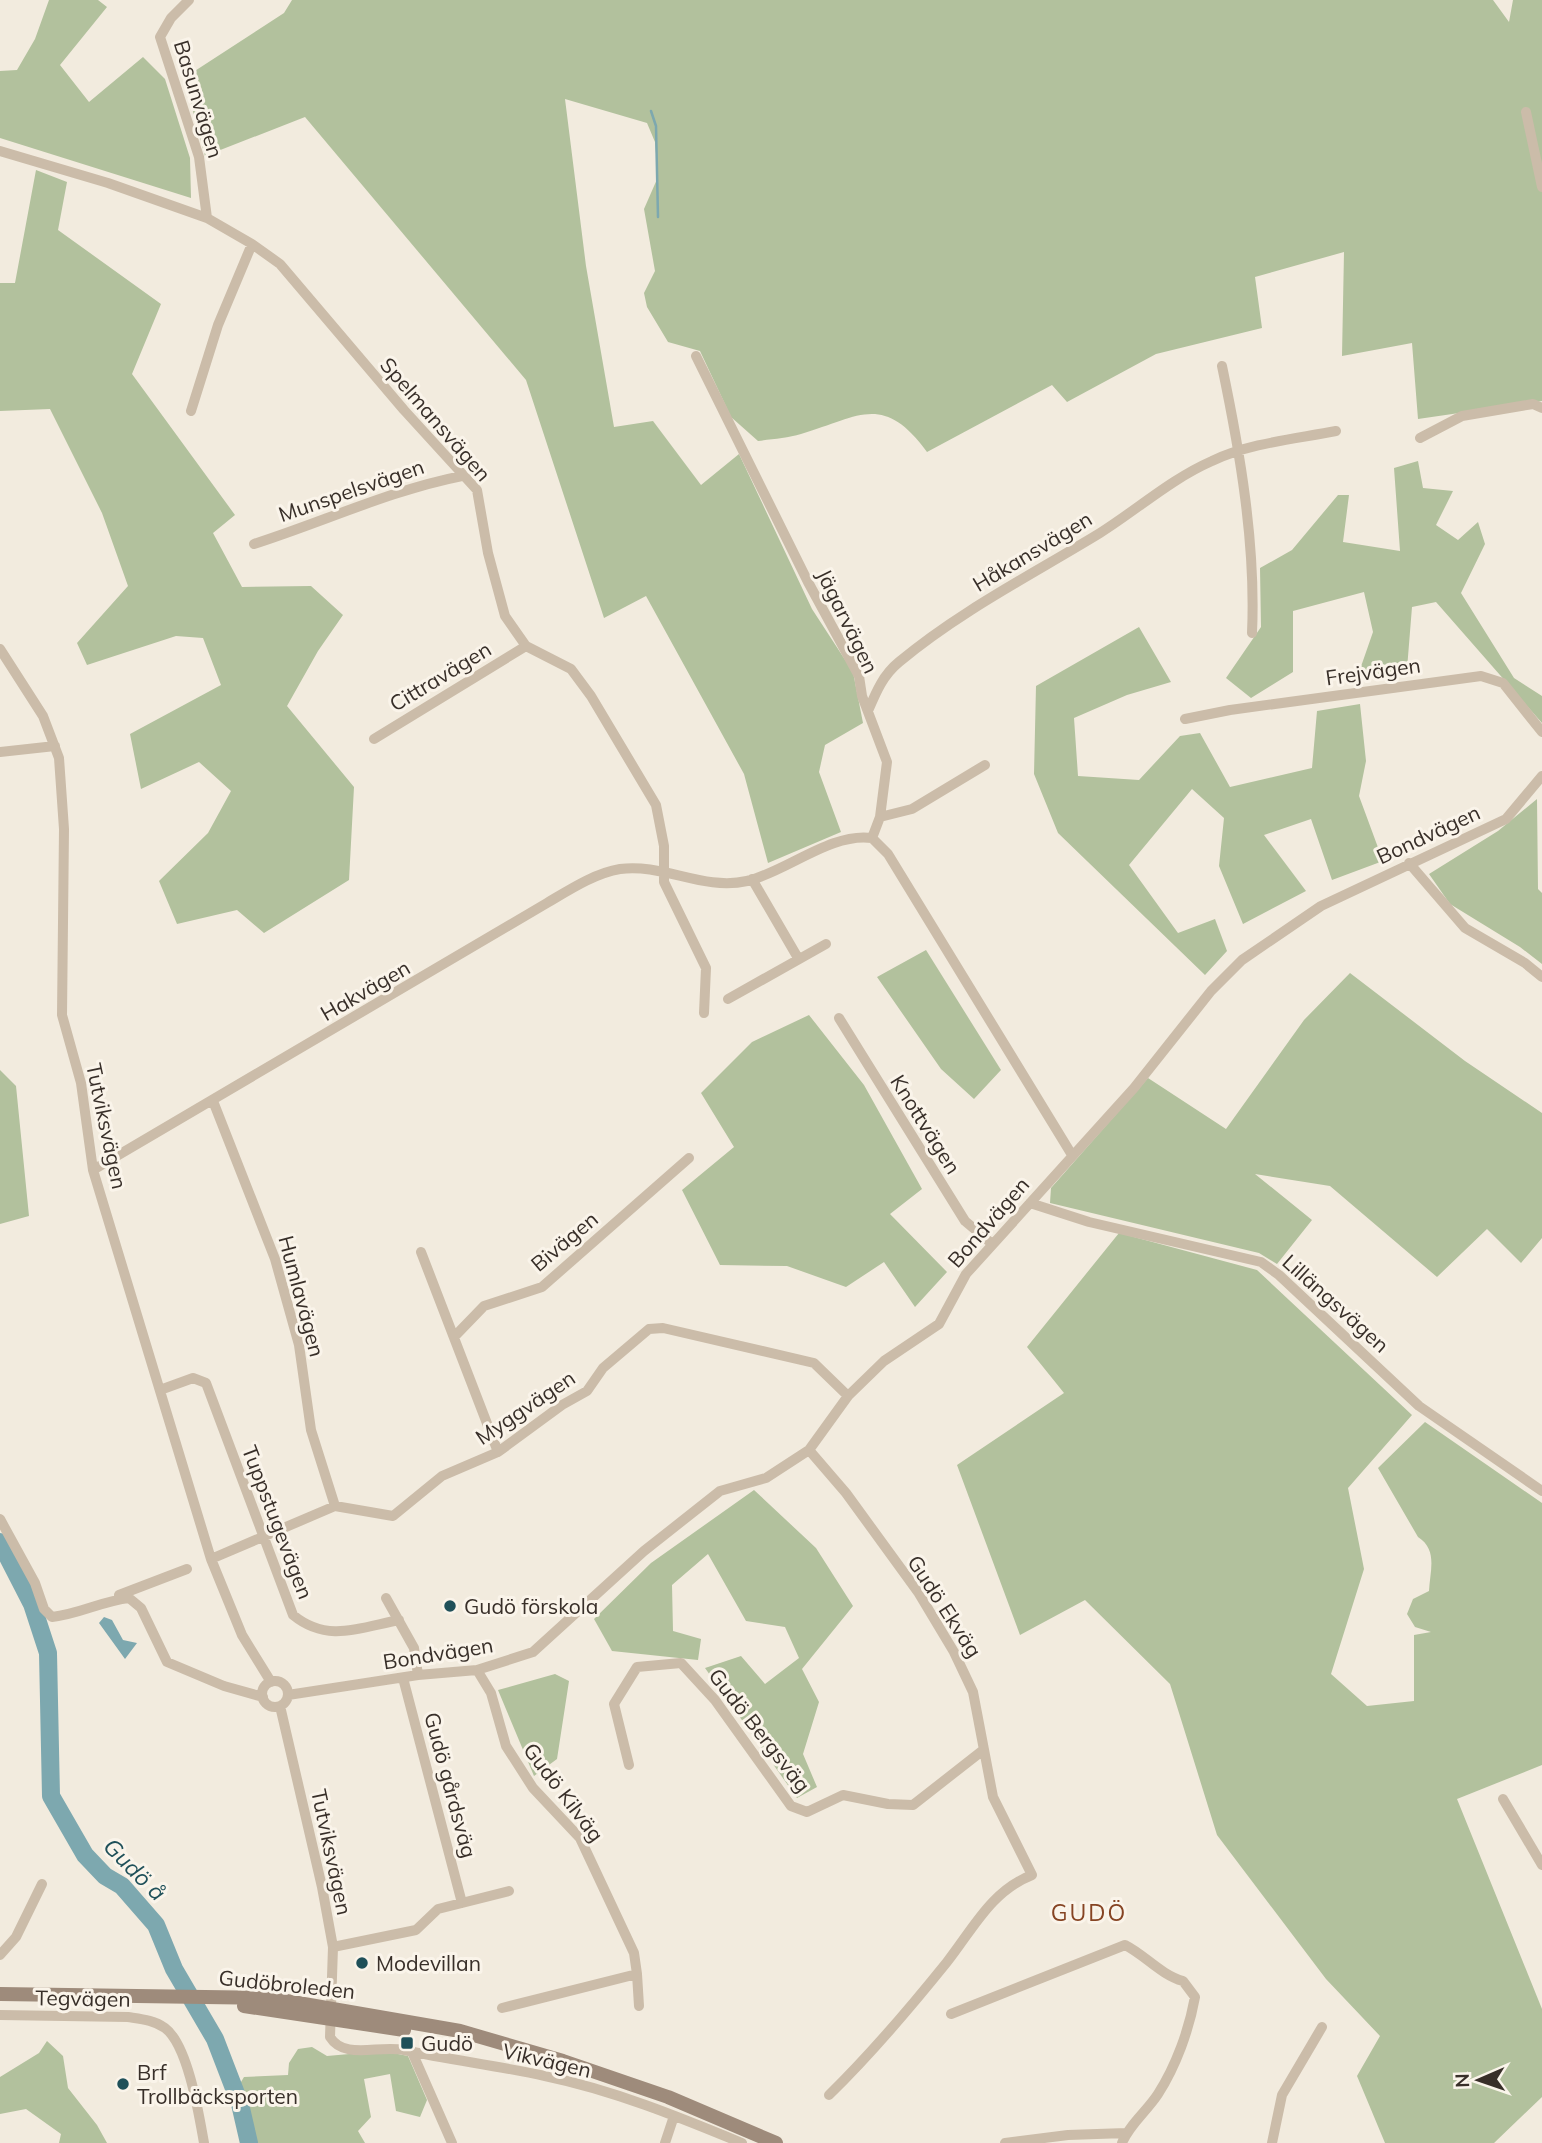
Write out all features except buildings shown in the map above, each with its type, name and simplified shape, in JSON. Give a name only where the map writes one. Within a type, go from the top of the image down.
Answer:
[{"type":"main road","name":"Gudöbroleden","points":[[0,1994],[203,1999],[331,2012],[563,2061],[668,2097],[776,2143]]},
{"type":"main road","name":"Gudöbroleden","points":[[0,2004],[172,1998]]},
{"type":"street","name":"Basunvägen","points":[[189,0],[171,18],[160,37],[199,156],[207,218]]},
{"type":"street","points":[[1526,112],[1542,187]]},
{"type":"street","name":"Spelmansvägen","points":[[0,151],[108,183],[207,218],[280,264],[462,476],[477,490],[488,553],[505,615],[526,646],[571,669],[638,773],[656,805],[664,846],[663,872]]},
{"type":"street","points":[[191,411],[218,325],[252,244]]},
{"type":"street","name":"Jägarvägen","points":[[696,356],[808,582],[859,676],[887,762],[880,817],[872,838]]},
{"type":"street","points":[[1222,366],[1240,452],[1243,501],[1254,575],[1252,633]]},
{"type":"street","points":[[1420,438],[1462,416],[1482,411],[1533,404],[1542,408]]},
{"type":"street","name":"Håkansvägen","points":[[868,710],[880,683],[897,663],[964,615],[1103,531],[1179,478],[1213,460],[1264,444],[1336,431]]},
{"type":"street","name":"Munspelsvägen","points":[[254,544],[317,524],[423,484],[462,476]]},
{"type":"street","name":"Cittravägen","points":[[374,739],[526,646]]},
{"type":"street","name":"Tutviksvägen","points":[[0,649],[43,716],[59,758],[64,829],[62,1015],[81,1083],[93,1170],[211,1559],[242,1635],[271,1682]]},
{"type":"street","name":"Frejvägen","points":[[1185,719],[1230,710],[1481,676],[1503,683],[1542,733]]},
{"type":"street","points":[[0,752],[55,746]]},
{"type":"street","points":[[880,817],[912,809],[985,765]]},
{"type":"street","name":"Bondvägen","points":[[288,1695],[418,1675],[477,1670],[533,1653],[644,1551],[720,1491],[766,1478],[809,1450],[848,1396],[884,1361],[939,1324],[965,1274],[1134,1088],[1211,991],[1242,960],[1321,906],[1409,863],[1456,845],[1506,819],[1542,776]]},
{"type":"street","name":"Hakvägen","points":[[93,1170],[562,894],[620,869],[663,872],[722,884],[752,879],[851,838],[872,838]]},
{"type":"street","points":[[872,838],[888,854],[1072,1155]]},
{"type":"street","points":[[1409,863],[1465,928],[1525,963],[1542,977]]},
{"type":"street","points":[[663,872],[664,882],[706,968],[704,1013]]},
{"type":"street","points":[[752,879],[798,958]]},
{"type":"street","points":[[728,999],[826,944]]},
{"type":"street","name":"Knottvägen","points":[[839,1017],[965,1221],[991,1243]]},
{"type":"street","name":"Humlavägen","points":[[213,1101],[275,1259],[299,1345],[311,1430],[335,1506]]},
{"type":"street","name":"Bivägen","points":[[455,1336],[484,1306],[542,1287],[689,1158]]},
{"type":"street","name":"Lillängsvägen","points":[[1030,1203],[1089,1222],[1261,1262],[1279,1275],[1419,1406],[1542,1491]]},
{"type":"street","points":[[421,1252],[498,1452]]},
{"type":"street","name":"Myggvägen","points":[[335,1506],[393,1516],[442,1476],[498,1452],[562,1405],[587,1391],[603,1368],[649,1329],[663,1328],[814,1363],[848,1396]]},
{"type":"street","name":"Tuppstugevägen","points":[[160,1390],[193,1378],[206,1383],[293,1615],[309,1628],[334,1633],[399,1620]]},
{"type":"street","name":"Gudö Ekväg","points":[[809,1450],[846,1493],[918,1592],[954,1652],[970,1683],[993,1797],[1032,1875],[1016,1881],[973,1923],[949,1959],[860,2064],[830,2095]]},
{"type":"street","points":[[211,1559],[335,1506]]},
{"type":"street","points":[[0,1519],[35,1583],[44,1609],[52,1617],[73,1615],[187,1569]]},
{"type":"street","points":[[106,1600],[130,1598],[141,1608],[167,1662],[183,1666],[224,1686],[263,1697],[270,1706],[280,1706],[288,1695],[281,1683],[271,1682],[264,1689],[263,1697]]},
{"type":"street","points":[[386,1598],[414,1648],[418,1675]]},
{"type":"street","name":"Gudö Bergsväg","points":[[629,1765],[614,1704],[637,1667],[681,1663],[715,1700],[791,1806],[807,1812],[844,1795],[888,1804],[913,1805],[982,1751]]},
{"type":"street","name":"Gudö Kilväg","points":[[477,1670],[491,1693],[506,1746],[533,1788],[580,1838],[634,1952],[639,2006]]},
{"type":"street","name":"Gudö gårdsväg","points":[[403,1678],[462,1903]]},
{"type":"street","name":"Tutviksvägen","points":[[280,1706],[322,1887],[333,1947],[331,2012]]},
{"type":"street","points":[[1503,1798],[1542,1865]]},
{"type":"street","points":[[0,1955],[16,1937],[42,1884]]},
{"type":"street","points":[[333,1947],[416,1930],[439,1909],[509,1891]]},
{"type":"street","points":[[951,2014],[1125,1945],[1142,1954],[1171,1978],[1183,1980],[1195,1997],[1191,2019],[1158,2094],[1124,2138],[1068,2135],[1005,2143]]},
{"type":"street","points":[[502,2008],[637,1974]]},
{"type":"street","name":"Vikvägen","points":[[331,2012],[330,2037],[335,2044],[350,2052],[385,2046],[547,2076],[674,2116],[742,2143]]},
{"type":"street","name":"Tegvägen","points":[[0,2015],[128,2017],[148,2020],[167,2029],[180,2049],[191,2083],[204,2143]]},
{"type":"street","points":[[1272,2143],[1282,2095],[1322,2027]]},
{"type":"street","points":[[412,2052],[452,2143]]},
{"type":"street","points":[[665,2143],[674,2116]]},
{"type":"green space","points":[[49,0],[98,0],[107,7],[60,65],[89,102],[143,57],[165,79],[190,158],[191,198],[0,138],[0,71],[17,70],[35,39]]},
{"type":"green space","points":[[292,0],[1493,0],[1509,22],[1513,0],[1542,0],[1542,401],[1418,419],[1412,343],[1342,356],[1344,252],[1255,277],[1262,328],[1156,354],[1067,402],[1052,385],[927,452],[897,421],[883,415],[869,414],[796,435],[758,441],[731,417],[700,351],[668,342],[647,307],[644,293],[655,271],[644,209],[658,177],[655,142],[647,123],[565,99],[586,266],[614,427],[653,421],[701,485],[739,454],[812,609],[853,672],[863,723],[825,745],[819,772],[841,832],[768,863],[744,774],[646,596],[604,618],[526,380],[305,117],[205,156],[184,78],[284,13]]},
{"type":"green space","points":[[36,170],[67,182],[58,230],[161,304],[132,374],[235,515],[213,533],[242,587],[311,586],[343,615],[318,651],[287,706],[354,787],[349,880],[264,933],[237,910],[177,924],[159,881],[208,833],[231,791],[199,762],[141,789],[130,734],[221,685],[203,638],[176,636],[87,665],[77,643],[128,586],[102,513],[50,409],[0,411],[0,283],[15,283]]},
{"type":"green space","points":[[1418,461],[1423,488],[1453,491],[1436,525],[1458,540],[1478,522],[1485,544],[1461,593],[1514,678],[1542,696],[1542,723],[1436,602],[1412,607],[1407,669],[1357,678],[1373,632],[1364,592],[1293,611],[1293,672],[1251,698],[1226,678],[1261,627],[1260,568],[1292,550],[1338,495],[1349,495],[1343,542],[1400,551],[1394,468]]},
{"type":"green space","points":[[1139,627],[1171,682],[1127,695],[1074,718],[1078,776],[1139,780],[1180,736],[1200,733],[1230,787],[1312,768],[1317,711],[1360,704],[1366,761],[1359,796],[1383,861],[1332,880],[1311,819],[1264,835],[1306,891],[1243,924],[1219,866],[1224,818],[1192,789],[1129,865],[1178,933],[1215,919],[1227,951],[1205,975],[1058,833],[1034,774],[1036,686]]},
{"type":"green space","points":[[1537,799],[1538,889],[1542,893],[1542,964],[1520,947],[1450,904],[1429,874],[1498,831]]},
{"type":"green space","points":[[926,950],[1001,1070],[974,1099],[941,1069],[877,977]]},
{"type":"green space","points":[[1350,973],[1465,1061],[1542,1113],[1542,1238],[1521,1263],[1487,1229],[1437,1277],[1330,1186],[1255,1174],[1312,1220],[1277,1264],[1259,1253],[1050,1203],[1051,1188],[1148,1078],[1226,1129],[1304,1020]]},
{"type":"green space","points":[[809,1015],[864,1085],[922,1189],[890,1214],[947,1272],[915,1307],[884,1262],[846,1287],[787,1266],[720,1265],[682,1190],[734,1147],[701,1093],[752,1042]]},
{"type":"green space","points":[[0,1070],[16,1086],[29,1216],[0,1224]]},
{"type":"green space","points":[[1119,1233],[1257,1270],[1412,1415],[1348,1488],[1364,1569],[1331,1674],[1367,1706],[1414,1701],[1414,1635],[1431,1632],[1415,1627],[1407,1614],[1413,1599],[1429,1591],[1431,1554],[1418,1537],[1378,1468],[1425,1422],[1542,1503],[1542,1765],[1457,1799],[1542,2009],[1542,2097],[1494,2143],[1385,2143],[1357,2076],[1380,2036],[1326,1979],[1217,1835],[1170,1684],[1085,1600],[1020,1635],[957,1465],[1064,1393],[1027,1347]]},
{"type":"green space","points":[[754,1490],[816,1548],[853,1606],[802,1669],[819,1702],[803,1754],[817,1787],[797,1798],[705,1668],[741,1656],[765,1684],[799,1658],[785,1627],[746,1621],[708,1554],[672,1585],[673,1631],[701,1639],[698,1660],[612,1651],[594,1619],[651,1563]]},
{"type":"green space","points":[[555,1674],[569,1681],[557,1759],[534,1776],[498,1690]]},
{"type":"green space","points":[[47,2041],[63,2056],[68,2088],[97,2125],[107,2143],[59,2143],[61,2134],[26,2109],[0,2114],[0,2077],[39,2053]]},
{"type":"green space","points":[[312,2047],[327,2056],[383,2051],[408,2056],[427,2100],[420,2117],[396,2111],[390,2074],[364,2079],[371,2117],[358,2131],[365,2143],[257,2143],[238,2087],[244,2077],[288,2075],[289,2063],[298,2049]]},
{"type":"water","points":[[104,1617],[112,1620],[123,1640],[137,1643],[125,1659],[99,1623]]},
{"type":"waterway","points":[[651,111],[656,126],[658,217]]},
{"type":"waterway","name":"Gudö å","points":[[0,1542],[32,1604],[48,1653],[51,1796],[85,1855],[105,1876],[122,1886],[156,1925],[174,1969],[215,2039],[240,2104],[249,2143]]},
{"type":"place","name":"Gudö förskola","points":[[450,1606]]},
{"type":"place","name":"Modevillan","points":[[362,1963]]},
{"type":"place","name":"Gudö","points":[[407,2043]]},
{"type":"place","name":"Brf Trollbäcksporten","points":[[123,2084]]},
{"type":"district","name":"GUDÖ","points":[[1089,1912]]}]
